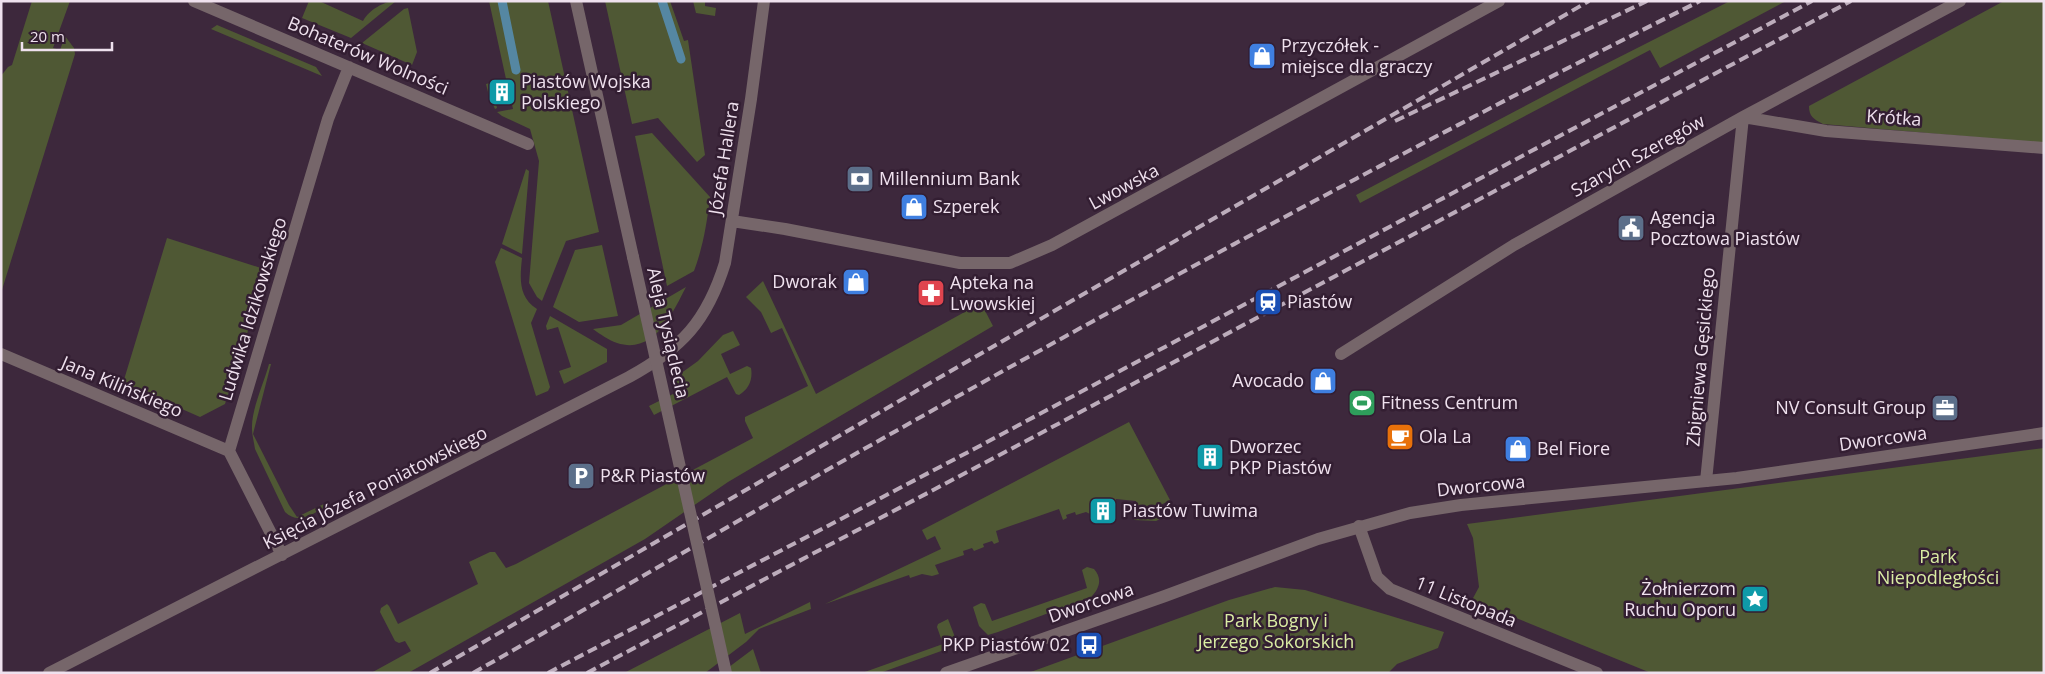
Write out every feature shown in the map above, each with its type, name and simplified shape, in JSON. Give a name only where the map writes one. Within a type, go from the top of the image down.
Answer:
[{"type":"street","name":"Bohaterów Wolności","points":[[194,1],[528,144]]},
{"type":"street","name":"Aleja Tysiąclecia","points":[[576,1],[726,673]]},
{"type":"street","name":"Józefa Hallera","points":[[702,315],[718,286],[725,263],[764,1]]},
{"type":"street","name":"Lwowska","points":[[732,221],[785,229],[960,262],[1010,262],[1068,236],[1499,1]]},
{"type":"street","name":"Szarych Szeregów","points":[[1341,354],[1514,245],[1742,117],[1960,1]]},
{"type":"street","name":"Ludwika Idzikowskiego","points":[[229,451],[328,119],[349,67]]},
{"type":"street","name":"Krótka","points":[[1742,117],[1826,131],[2044,148]]},
{"type":"street","name":"Zbigniewa Gęsickiego","points":[[1706,481],[1742,117]]},
{"type":"street","name":"Księcia Józefa Poniatowskiego","points":[[49,673],[654,364],[680,343],[693,329],[702,315]]},
{"type":"street","name":"Jana Kilińskiego","points":[[1,354],[229,451]]},
{"type":"street","name":"Dworcowa","points":[[946,673],[1165,596],[1318,539],[1410,513],[1440,507],[1706,481],[2044,433]]},
{"type":"street","points":[[229,451],[282,555]]},
{"type":"street","name":"11 Listopada","points":[[1359,526],[1377,577],[1390,589],[1597,673]]},
{"type":"green space","points":[[32,1],[70,1],[53,48],[60,50],[65,36],[74,48],[75,54],[1,293],[1,76],[12,65]]},
{"type":"green space","points":[[309,1],[319,1],[363,21],[377,7],[396,1],[351,38],[302,18]]},
{"type":"green space","points":[[489,1],[548,1],[599,232],[566,241],[542,301],[537,297],[529,283],[539,161],[530,129],[497,112],[513,109],[507,81],[492,84],[497,108],[495,109],[489,96],[486,84],[506,79]]},
{"type":"green space","points":[[605,1],[670,1],[684,41],[688,40],[705,155],[697,162],[658,118],[632,124]]},
{"type":"green space","points":[[693,1],[705,1],[705,6],[716,8],[715,16],[696,13]]},
{"type":"green space","points":[[1730,1],[1786,1],[1660,68],[1650,50],[1360,203],[1356,195],[1580,77]]},
{"type":"green space","points":[[2004,1],[2044,1],[2044,143],[1823,124],[1811,115],[1809,106]]},
{"type":"green space","points":[[408,8],[417,52],[412,65],[362,43],[404,9]]},
{"type":"green space","points":[[217,25],[316,67],[322,76],[211,29]]},
{"type":"green space","points":[[652,133],[710,197],[704,235],[694,271],[667,286],[635,136]]},
{"type":"green space","points":[[526,169],[529,171],[522,254],[502,244]]},
{"type":"green space","points":[[167,238],[267,270],[225,404],[200,417],[123,383]]},
{"type":"green space","points":[[602,245],[618,316],[579,322],[553,307],[575,250]]},
{"type":"green space","points":[[501,248],[522,258],[521,280],[523,293],[526,299],[537,309],[531,323],[550,387],[548,391],[536,396],[495,262]]},
{"type":"green space","points":[[763,281],[816,394],[981,303],[993,326],[728,482],[645,539],[408,673],[371,673],[411,651],[405,641],[399,643],[395,641],[380,612],[381,608],[387,604],[398,624],[478,584],[469,562],[490,552],[495,552],[506,568],[516,564],[753,438],[745,417],[808,386],[782,328],[771,333],[761,312],[746,297]]},
{"type":"green space","points":[[686,287],[675,309],[660,330],[651,338],[641,343],[630,345],[617,343],[607,339],[593,329],[621,325]]},
{"type":"green space","points":[[550,316],[607,349],[607,362],[564,384],[559,371],[571,367],[558,327],[547,330],[546,326]]},
{"type":"green space","points":[[733,331],[740,345],[721,354],[730,374],[747,366],[751,368],[751,380],[748,387],[739,395],[736,394],[727,377],[654,415],[649,406],[679,391],[673,379],[698,361],[723,335]]},
{"type":"green space","points":[[269,364],[271,364],[253,434],[297,517],[328,502],[329,505],[301,518],[290,516],[285,512],[255,449],[252,431],[252,422],[258,396]]},
{"type":"green space","points":[[1129,422],[1170,500],[1157,507],[1162,518],[1156,521],[1134,520],[1136,501],[1116,499],[1114,518],[1110,518],[1111,505],[1096,503],[1094,516],[1086,512],[1076,515],[1075,512],[1066,515],[1067,518],[1063,520],[1059,509],[996,531],[999,542],[994,544],[992,541],[983,544],[984,547],[974,551],[972,548],[963,551],[964,555],[935,565],[939,574],[932,576],[922,574],[910,578],[909,575],[825,604],[941,549],[935,536],[927,540],[922,530]]},
{"type":"green space","name":"Park Niepodległości","points":[[2044,448],[2044,673],[1651,673],[1472,600],[1479,587],[1473,538],[1467,524]]},
{"type":"green space","points":[[1087,567],[1094,569],[1099,580],[1098,587],[1091,597],[988,635],[979,626],[973,607],[981,603],[985,604],[992,621],[1087,588],[1082,570]]},
{"type":"green space","name":"Park Bogny i Jerzego Sokorskich","points":[[1275,587],[1305,590],[1444,632],[1438,648],[1397,664],[1388,673],[1028,673],[1229,600]]},
{"type":"green space","points":[[810,602],[811,609],[759,629],[746,642],[705,673],[624,673],[740,613],[745,634]]},
{"type":"green space","points":[[948,619],[958,645],[880,673],[862,673],[943,644],[937,627],[938,624]]},
{"type":"green space","points":[[753,649],[761,673],[721,673]]},
{"type":"waterway","points":[[502,1],[516,70]]},
{"type":"waterway","points":[[662,1],[681,59]]},
{"type":"railway","points":[[430,673],[1589,1]]},
{"type":"railway","points":[[1395,121],[1647,1]]},
{"type":"railway","points":[[473,673],[827,470],[1152,289],[1370,171],[1700,1]]},
{"type":"railway","points":[[548,673],[974,449],[1812,1]]},
{"type":"railway","points":[[587,673],[1851,1]]},
{"type":"place","name":"Przyczółek - miejsce dla graczy","points":[[1262,56]]},
{"type":"place","name":"Piastów Wojska Polskiego","points":[[502,92]]},
{"type":"place","name":"Millennium Bank","points":[[860,179]]},
{"type":"place","name":"Szperek","points":[[914,207]]},
{"type":"place","name":"Agencja Pocztowa Piastów","points":[[1631,228]]},
{"type":"place","name":"Dworak","points":[[856,282]]},
{"type":"place","name":"Apteka na Lwowskiej","points":[[931,293]]},
{"type":"place","name":"Piastów","points":[[1268,302]]},
{"type":"place","name":"Avocado","points":[[1323,381]]},
{"type":"place","name":"Fitness Centrum","points":[[1362,403]]},
{"type":"place","name":"NV Consult Group","points":[[1945,408]]},
{"type":"place","name":"Ola La","points":[[1400,437]]},
{"type":"place","name":"Bel Fiore","points":[[1518,449]]},
{"type":"place","name":"Dworzec PKP Piastów","points":[[1210,457]]},
{"type":"place","name":"P&R Piastów","points":[[581,476]]},
{"type":"place","name":"Piastów Tuwima","points":[[1103,511]]},
{"type":"place","name":"Żołnierzom Ruchu Oporu","points":[[1755,599]]},
{"type":"place","name":"PKP Piastów 02","points":[[1089,645]]}]
